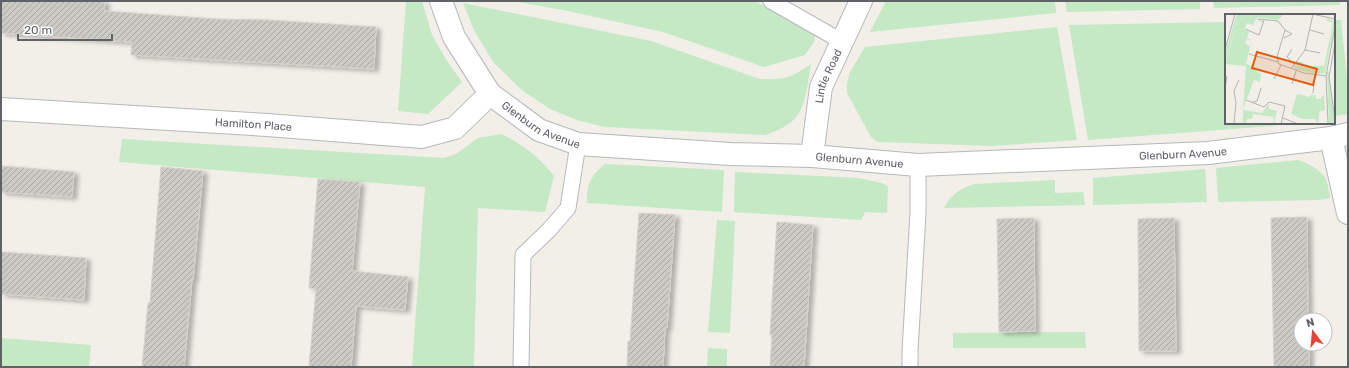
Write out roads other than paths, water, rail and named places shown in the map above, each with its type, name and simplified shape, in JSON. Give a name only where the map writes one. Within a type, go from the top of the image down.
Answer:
[{"type":"street","name":"Glenburn Avenue","points":[[441,1],[454,37],[490,94],[539,130],[578,144],[730,154],[812,156],[918,165],[1208,153],[1340,136]]},
{"type":"street","name":"Lintie Road","points":[[812,156],[821,86],[861,1]]},
{"type":"street","name":"Hamilton Place","points":[[1,109],[275,126],[422,137],[455,128],[490,94]]},
{"type":"street","points":[[1340,136],[1348,212]]},
{"type":"lane","points":[[771,1],[842,41]]},
{"type":"lane","points":[[521,367],[523,254],[549,230],[568,208],[578,144]]},
{"type":"lane","points":[[910,367],[918,213],[918,165]]}]
